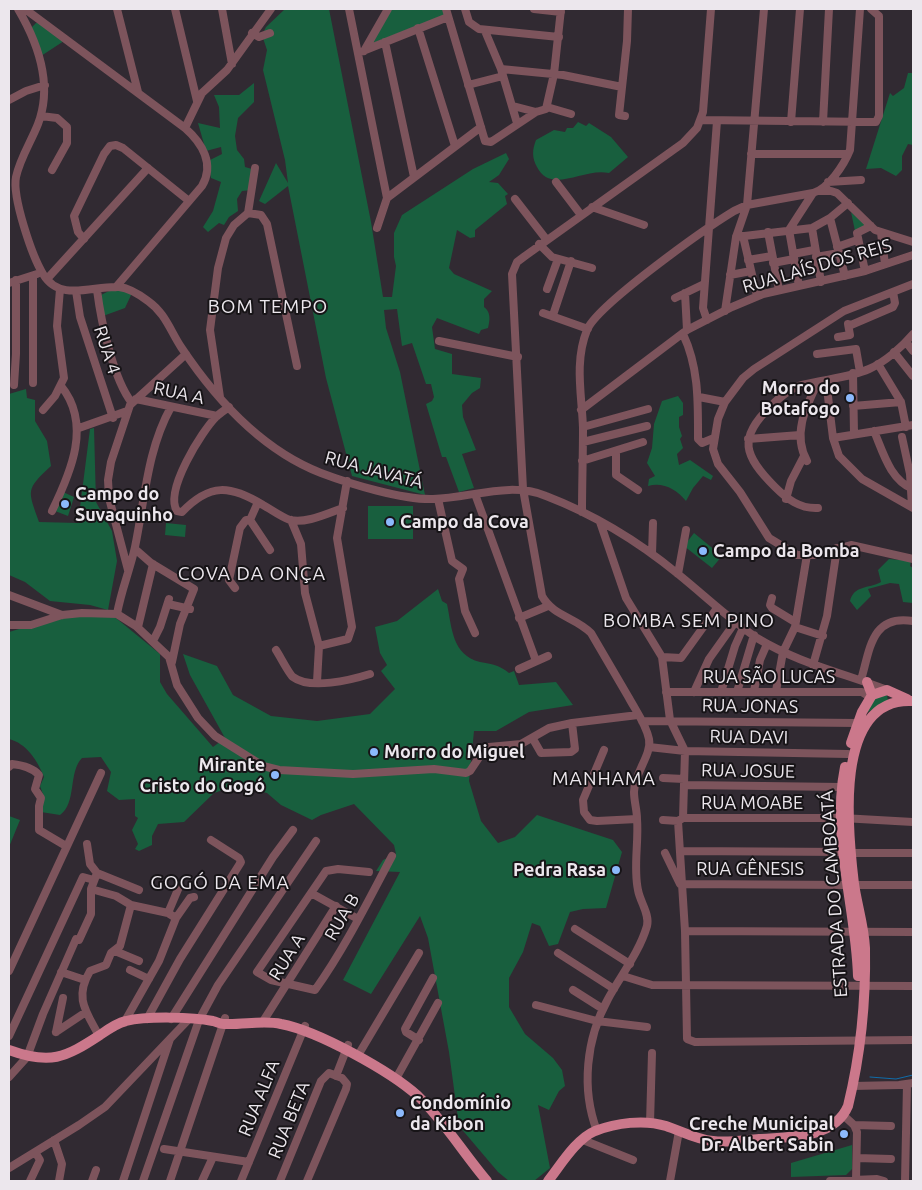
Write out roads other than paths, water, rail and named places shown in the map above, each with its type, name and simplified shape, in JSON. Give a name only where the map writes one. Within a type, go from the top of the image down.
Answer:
[{"type":"main road","points":[[864,681],[871,696],[887,690],[912,701]]},
{"type":"main road","points":[[887,690],[892,702],[912,701]]},
{"type":"main road","name":"ESTRADA DO CAMBOATÁ","points":[[548,1181],[572,1150],[597,1131],[630,1124],[650,1123],[697,1137],[818,1132],[831,1126],[843,1115],[853,1086],[862,986],[860,932],[850,885],[842,787],[848,754],[871,696]]},
{"type":"main road","name":"ESTRADA DO CAMBOATÁ","points":[[863,719],[892,702]]},
{"type":"main road","name":"ESTRADA DO CAMBOATÁ","points":[[846,819],[852,763],[862,731],[863,719]]},
{"type":"main road","points":[[9,1050],[27,1057],[60,1058],[74,1052],[124,1021],[147,1019],[220,1021],[282,1018],[346,1048],[416,1095],[495,1181]]},
{"type":"main road","name":"ESTRADA DO CAMBOATÁ","points":[[783,1134],[816,1125],[838,1111],[846,1091],[858,1041]]},
{"type":"main road","points":[[346,1048],[360,1052],[398,1075],[430,1101],[487,1181]]},
{"type":"main road","points":[[556,1181],[576,1156],[581,1142]]},
{"type":"street","name":"RUA JAVATÁ","points":[[18,9],[29,28],[40,60],[45,85],[41,116],[22,156],[14,187],[26,232],[47,280],[60,288],[76,291],[116,287],[136,293],[155,306],[168,321],[186,354],[229,408],[251,428],[304,465],[347,481],[413,498],[438,499],[523,489],[545,495],[582,512],[652,554],[717,608],[767,644],[813,665],[887,690]]},
{"type":"street","points":[[25,9],[185,128],[197,139],[202,147],[208,169],[206,180],[116,287]]},
{"type":"street","points":[[117,9],[138,92]]},
{"type":"street","points":[[175,9],[196,101]]},
{"type":"street","points":[[222,9],[232,64]]},
{"type":"street","points":[[185,128],[196,101],[232,64],[252,33],[271,9]]},
{"type":"street","points":[[349,9],[361,52],[387,198],[377,228]]},
{"type":"street","points":[[361,52],[388,9]]},
{"type":"street","points":[[446,9],[485,141],[489,143],[517,123],[541,111],[554,74],[561,10],[534,9]]},
{"type":"street","points":[[465,9],[469,22],[485,31],[559,37]]},
{"type":"street","points":[[625,116],[619,115],[628,9]]},
{"type":"street","points":[[597,1131],[590,1110],[588,1075],[591,1044],[603,1010],[630,964],[648,920],[638,891],[636,878],[637,819],[634,786],[636,775],[649,747],[648,736],[640,718],[591,633],[578,622],[548,606],[538,581],[523,489],[518,357],[512,274],[517,262],[682,143],[697,128],[701,120],[706,97],[711,9]]},
{"type":"street","points":[[725,310],[730,275],[747,205],[764,9]]},
{"type":"street","points":[[792,122],[800,9]]},
{"type":"street","points":[[823,122],[829,9]]},
{"type":"street","points":[[799,286],[789,230],[816,192],[828,182],[848,154],[860,9]]},
{"type":"street","points":[[701,120],[874,123],[878,120],[881,61],[879,16],[872,9]]},
{"type":"street","points":[[361,52],[448,17]]},
{"type":"street","points":[[29,28],[32,22],[39,18]]},
{"type":"street","points":[[418,28],[455,146]]},
{"type":"street","points":[[485,31],[502,73],[517,123]]},
{"type":"street","points":[[252,33],[259,37],[270,33]]},
{"type":"street","points":[[385,42],[414,177]]},
{"type":"street","points":[[468,85],[502,73],[554,74],[622,87]]},
{"type":"street","points":[[9,100],[26,91],[45,85]]},
{"type":"street","points":[[512,106],[571,114]]},
{"type":"street","points":[[41,116],[58,118],[67,127],[67,143],[52,170]]},
{"type":"street","points":[[707,320],[703,308],[704,284],[717,121]]},
{"type":"street","points":[[387,198],[481,127]]},
{"type":"street","points":[[84,239],[78,232],[74,216],[107,148],[113,145],[120,146],[189,201]]},
{"type":"street","points":[[751,154],[848,154]]},
{"type":"street","points":[[47,280],[148,168]]},
{"type":"street","points":[[220,397],[210,330],[219,261],[230,232],[248,213],[255,168]]},
{"type":"street","points":[[828,182],[861,180]]},
{"type":"street","points":[[556,182],[580,215]]},
{"type":"street","points":[[582,512],[580,360],[588,328],[600,311],[709,228],[734,211],[747,205],[831,191],[848,203],[871,226],[881,233],[913,242]]},
{"type":"street","points":[[515,199],[543,242],[549,255],[592,268]]},
{"type":"street","points":[[740,236],[812,228],[830,218],[848,203]]},
{"type":"street","points":[[592,207],[644,225]]},
{"type":"street","points":[[248,213],[261,215],[267,224],[297,366]]},
{"type":"street","points":[[830,218],[844,276]]},
{"type":"street","points":[[864,271],[858,232],[871,226]]},
{"type":"street","points":[[812,228],[821,282]]},
{"type":"street","points":[[768,232],[779,290]]},
{"type":"street","points":[[881,233],[885,264]]},
{"type":"street","points":[[740,236],[758,296]]},
{"type":"street","points":[[748,260],[793,257],[838,250],[858,240]]},
{"type":"street","name":"RUA LAÍS DOS REIS","points":[[581,410],[685,332],[725,310],[758,296],[864,271],[913,255]]},
{"type":"street","points":[[546,289],[558,259]]},
{"type":"street","points":[[553,316],[571,261]]},
{"type":"street","points":[[730,275],[750,271]]},
{"type":"street","points":[[14,385],[16,354],[11,281],[42,272]]},
{"type":"street","points":[[33,276],[34,383]]},
{"type":"street","points":[[675,298],[704,284]]},
{"type":"street","points":[[913,284],[844,311],[743,378],[725,402],[714,438],[713,448],[718,464],[740,492],[769,538],[797,554],[807,554],[851,545],[913,559]]},
{"type":"street","points":[[43,410],[61,386],[64,374],[57,326],[60,288]]},
{"type":"street","points":[[97,290],[104,329],[116,369],[124,392],[134,401]]},
{"type":"street","name":"RUA 4","points":[[76,291],[80,317],[113,418]]},
{"type":"street","points":[[838,337],[850,335],[848,324],[851,325],[893,306],[895,303],[893,292]]},
{"type":"street","points":[[685,293],[685,332],[699,397],[698,439],[702,443],[714,438]]},
{"type":"street","points":[[543,313],[588,328]]},
{"type":"street","points":[[818,508],[807,508],[786,499],[753,462],[748,451],[748,439],[755,424],[780,398],[802,385],[857,372],[878,364],[906,342],[913,334]]},
{"type":"street","points":[[439,341],[518,357]]},
{"type":"street","points":[[906,342],[913,351]]},
{"type":"street","points":[[817,354],[856,349],[857,372],[853,406],[854,434]]},
{"type":"street","points":[[894,352],[913,376]]},
{"type":"street","points":[[128,570],[108,487],[111,462],[127,411],[134,401],[186,354]]},
{"type":"street","points":[[833,438],[910,426],[902,402],[878,364]]},
{"type":"street","points":[[786,499],[791,481],[805,458],[800,435],[801,420],[822,381]]},
{"type":"street","points":[[822,381],[833,438],[839,456],[862,479],[912,508]]},
{"type":"street","points":[[52,511],[66,484],[79,428],[70,398],[61,386]]},
{"type":"street","points":[[699,397],[725,402]]},
{"type":"street","name":"RUA A","points":[[134,401],[216,416]]},
{"type":"street","points":[[853,406],[902,402]]},
{"type":"street","points":[[117,614],[135,549],[156,437],[171,407]]},
{"type":"street","points":[[229,408],[216,416],[186,461],[178,482],[175,508],[182,512],[199,496],[216,489],[236,492],[291,520],[302,520],[343,508]]},
{"type":"street","points":[[582,427],[648,409]]},
{"type":"street","points":[[79,428],[113,418],[127,411]]},
{"type":"street","points":[[582,442],[647,426]]},
{"type":"street","points":[[874,431],[890,468],[912,489]]},
{"type":"street","points":[[748,439],[800,435]]},
{"type":"street","points":[[902,437],[912,489],[912,508]]},
{"type":"street","points":[[582,462],[644,442]]},
{"type":"street","points":[[616,451],[616,475],[638,490]]},
{"type":"street","points":[[319,646],[348,639],[352,627],[338,553],[337,538],[347,481]]},
{"type":"street","points":[[474,494],[536,661]]},
{"type":"street","points":[[438,499],[452,561],[463,569],[459,579],[466,611],[475,633]]},
{"type":"street","points":[[235,588],[229,580],[240,528],[246,520],[250,520],[258,502]]},
{"type":"street","points":[[250,520],[270,550]]},
{"type":"street","points":[[291,520],[301,544],[305,593],[319,646],[317,682]]},
{"type":"street","points":[[600,522],[626,598],[662,657],[670,720],[685,751],[681,851],[685,931],[686,1035],[689,1041],[913,1040]]},
{"type":"street","points":[[652,554],[653,523]]},
{"type":"street","points":[[678,574],[686,530]]},
{"type":"street","points":[[813,665],[823,636],[833,588],[837,548]]},
{"type":"street","points":[[135,549],[153,564],[194,588],[172,662]]},
{"type":"street","points":[[776,691],[783,652],[795,625],[807,554]]},
{"type":"street","points":[[138,627],[153,564]]},
{"type":"street","points":[[9,596],[62,616]]},
{"type":"street","points":[[772,598],[771,607],[795,625],[823,636]]},
{"type":"street","points":[[153,641],[168,602],[188,609]]},
{"type":"street","points":[[519,618],[548,606]]},
{"type":"street","points":[[662,657],[681,658],[717,608]]},
{"type":"street","points":[[9,624],[39,623],[62,616],[82,613],[117,614],[138,627],[172,662]]},
{"type":"street","points":[[694,692],[709,659],[736,621]]},
{"type":"street","points":[[864,681],[873,638],[877,631],[892,621],[913,621]]},
{"type":"street","points":[[721,692],[735,646],[743,628]]},
{"type":"street","points":[[737,692],[754,635]]},
{"type":"street","points":[[754,691],[760,660],[767,644]]},
{"type":"street","points":[[276,650],[293,678],[334,684],[370,674]]},
{"type":"street","points":[[519,669],[548,656]]},
{"type":"street","name":"RUA JONAS","points":[[172,662],[177,685],[198,718],[216,736],[263,766],[279,770],[354,774],[434,769],[466,773],[470,771],[482,753],[494,746],[521,744],[533,739],[549,728],[640,718],[670,720],[863,719]]},
{"type":"street","name":"RUA SÃO LUCAS","points":[[666,692],[862,692],[871,696]]},
{"type":"street","points":[[533,739],[540,753],[571,752],[575,749],[572,724]]},
{"type":"street","name":"RUA DAVI","points":[[649,747],[685,751],[848,754]]},
{"type":"street","points":[[604,750],[583,800],[584,812],[590,820],[596,821],[637,819]]},
{"type":"street","points":[[9,767],[12,764],[17,765],[36,771],[39,775],[35,789],[41,798],[39,830],[66,846]]},
{"type":"street","points":[[9,971],[101,773]]},
{"type":"street","name":"RUA JOSUE","points":[[663,778],[684,782],[842,787]]},
{"type":"street","name":"RUA MOABE","points":[[663,820],[846,819],[913,822]]},
{"type":"street","points":[[171,1019],[273,857],[293,830]]},
{"type":"street","points":[[147,1019],[180,959],[241,862],[239,858],[211,840]]},
{"type":"street","points":[[142,1181],[199,1020],[218,986],[316,841]]},
{"type":"street","points":[[9,1077],[27,1057],[61,972],[76,939],[79,940],[91,914],[91,889],[96,876],[90,864],[87,844]]},
{"type":"street","points":[[681,851],[913,853]]},
{"type":"street","points":[[665,853],[678,883],[683,884]]},
{"type":"street","name":"RUA B","points":[[288,984],[315,990],[386,872],[392,856]]},
{"type":"street","points":[[288,984],[271,980],[257,972],[326,871],[338,869],[369,872]]},
{"type":"street","points":[[9,1036],[83,877],[96,876],[139,890]]},
{"type":"street","name":"RUA GÊNESIS","points":[[683,884],[913,885]]},
{"type":"street","points":[[168,913],[178,887]]},
{"type":"street","points":[[91,889],[116,896],[131,904],[168,913],[176,918]]},
{"type":"street","points":[[311,893],[358,919]]},
{"type":"street","points":[[124,1021],[149,979],[170,938],[176,918],[190,898],[194,897]]},
{"type":"street","points":[[98,1036],[81,997],[85,980],[92,969],[106,965],[123,939],[131,904]]},
{"type":"street","name":"RUA A","points":[[264,1020],[336,906]]},
{"type":"street","points":[[574,929],[630,964]]},
{"type":"street","points":[[685,931],[913,932]]},
{"type":"street","points":[[115,951],[139,961]]},
{"type":"street","points":[[360,1052],[419,953]]},
{"type":"street","points":[[558,953],[614,989]]},
{"type":"street","points":[[130,970],[149,979]]},
{"type":"street","points":[[61,972],[85,980]]},
{"type":"street","points":[[623,976],[652,985],[913,986]]},
{"type":"street","points":[[419,1040],[405,1029],[433,978]]},
{"type":"street","points":[[573,990],[603,1010]]},
{"type":"street","points":[[63,998],[56,1032],[86,1012]]},
{"type":"street","points":[[398,1075],[438,1003]]},
{"type":"street","points":[[536,1005],[598,1022],[647,1026]]},
{"type":"street","points":[[9,1168],[105,1107],[188,1020]]},
{"type":"street","points":[[170,1181],[220,1021]]},
{"type":"street","name":"RUA ALFA","points":[[241,1181],[304,1028]]},
{"type":"street","points":[[123,1181],[172,1035]]},
{"type":"street","points":[[307,1181],[345,1094],[347,1084],[336,1076],[346,1048]]},
{"type":"street","points":[[650,1123],[652,1053]]},
{"type":"street","name":"RUA BETA","points":[[280,1181],[321,1080],[336,1076]]},
{"type":"street","points":[[853,1086],[910,1083],[905,1181]]},
{"type":"street","points":[[843,1115],[854,1125],[857,1132],[856,1180]]},
{"type":"street","points":[[854,1125],[891,1126]]},
{"type":"street","points":[[670,1181],[679,1131]]},
{"type":"street","points":[[54,1140],[62,1164],[59,1181]]},
{"type":"street","points":[[581,1142],[633,1160]]},
{"type":"street","points":[[164,1149],[249,1162]]},
{"type":"street","points":[[30,1181],[40,1160],[35,1152]]},
{"type":"street","points":[[202,1181],[212,1157]]},
{"type":"street","points":[[856,1158],[891,1159]]},
{"type":"street","points":[[92,1181],[96,1170]]},
{"type":"street","points":[[830,1181],[880,1181]]},
{"type":"waterway","points":[[870,1077],[896,1079],[913,1075]]},
{"type":"place","name":"Morro do Botafogo","points":[[850,398]]},
{"type":"place","name":"Campo do Suvaquinho","points":[[65,504]]},
{"type":"place","name":"Campo da Cova","points":[[390,522]]},
{"type":"place","name":"Campo da Bomba","points":[[703,551]]},
{"type":"place","name":"Morro do Miguel","points":[[374,752]]},
{"type":"place","name":"Mirante Cristo do Gogó","points":[[275,775]]},
{"type":"place","name":"Pedra Rasa","points":[[616,870]]},
{"type":"place","name":"Condomínio da Kibon","points":[[400,1113]]},
{"type":"place","name":"Creche Municipal Dr. Albert Sabin","points":[[844,1134]]},
{"type":"district","name":"BOM TEMPO","points":[[268,307]]},
{"type":"district","name":"COVA DA ONÇA","points":[[252,574]]},
{"type":"district","name":"BOMBA SEM PINO","points":[[689,621]]},
{"type":"district","name":"MANHAMA","points":[[604,779]]},
{"type":"district","name":"GOGÓ DA EMA","points":[[220,883]]}]
